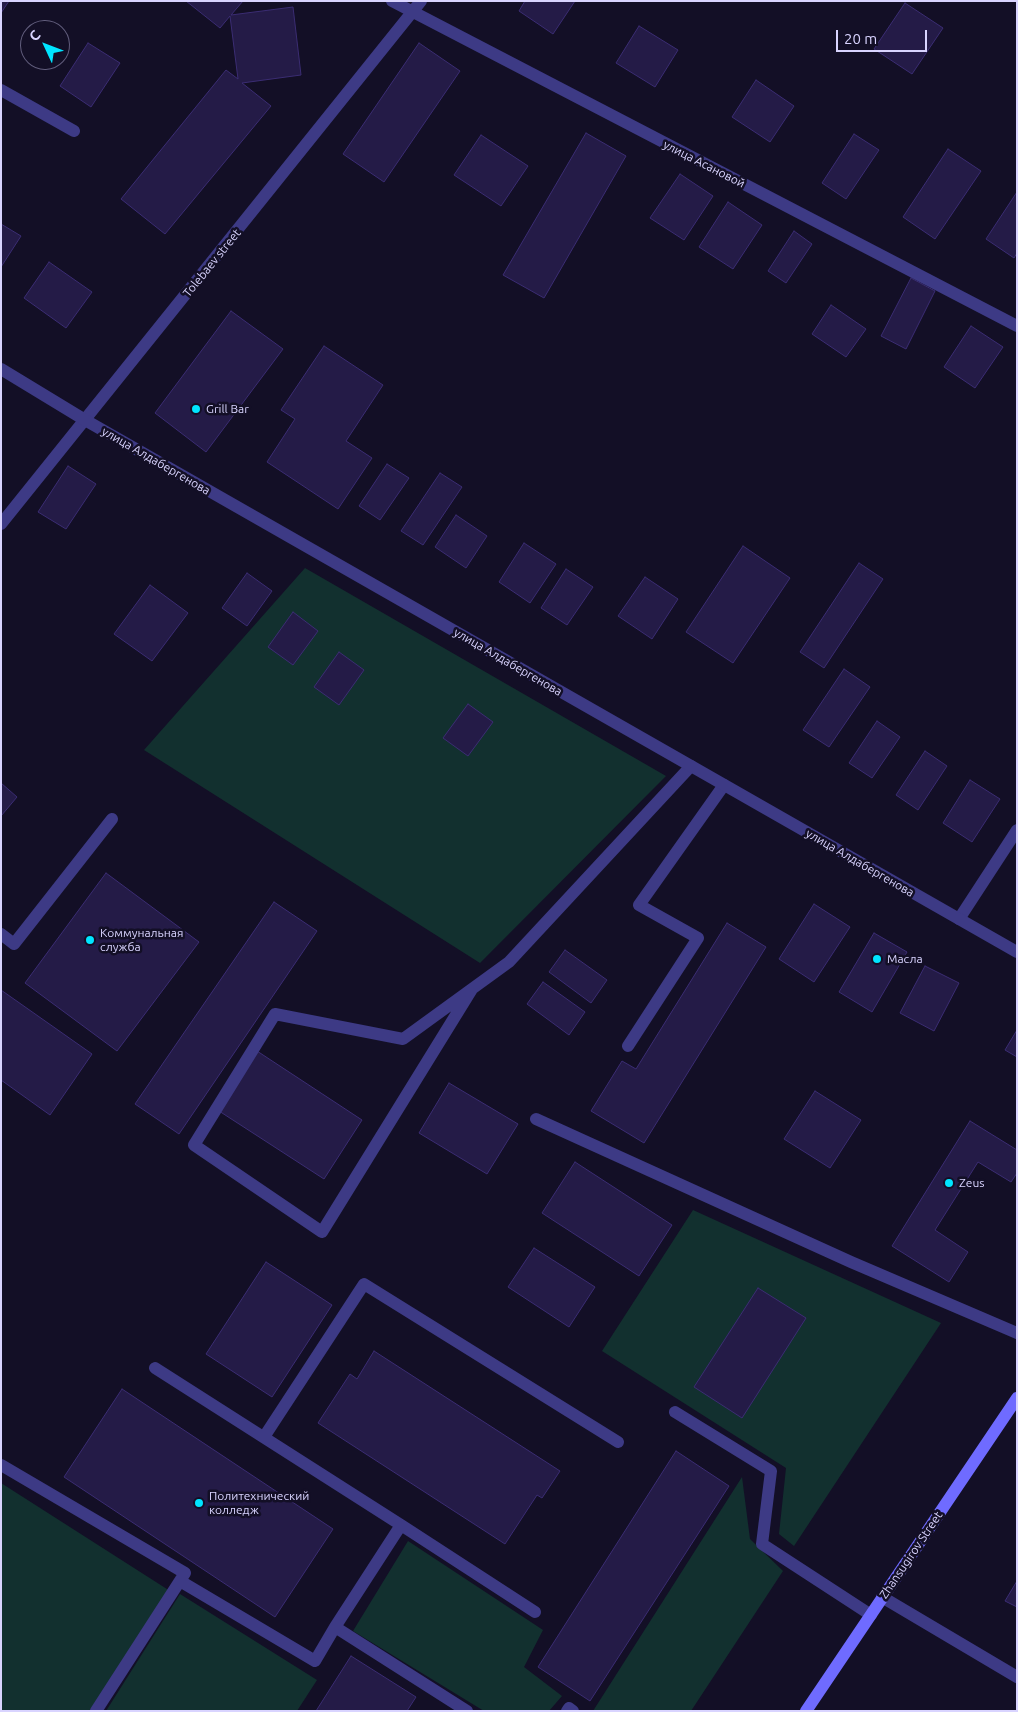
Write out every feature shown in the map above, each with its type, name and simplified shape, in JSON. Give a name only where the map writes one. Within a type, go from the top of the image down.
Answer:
[{"type":"main road","name":"Zhansugirov Street","points":[[806,1711],[1017,1398]]},
{"type":"street","name":"улица Асановой","points":[[392,1],[1017,326]]},
{"type":"street","name":"Tolebaev street","points":[[1,524],[421,1]]},
{"type":"street","points":[[1,90],[74,130]]},
{"type":"street","name":"улица Алдабергенова","points":[[1,369],[85,420],[1017,952]]},
{"type":"street","points":[[472,989],[322,1232],[194,1145],[275,1014],[403,1038],[509,962],[691,766]]},
{"type":"street","points":[[628,1046],[698,938],[639,905],[724,785]]},
{"type":"street","points":[[1,934],[14,944],[112,819]]},
{"type":"street","points":[[959,919],[1017,830]]},
{"type":"street","points":[[536,1119],[842,1258],[1017,1334]]},
{"type":"street","points":[[264,1437],[364,1284],[618,1442]]},
{"type":"street","points":[[155,1368],[401,1524],[535,1612]]},
{"type":"street","points":[[675,1412],[771,1471],[762,1544],[870,1615]]},
{"type":"street","points":[[1,1465],[185,1573],[96,1711]]},
{"type":"street","points":[[180,1581],[315,1661],[401,1524]]},
{"type":"street","points":[[882,1597],[1017,1677]]},
{"type":"street","points":[[335,1627],[452,1707],[467,1711]]},
{"type":"street","points":[[567,1711],[569,1708],[572,1711]]},
{"type":"green space","points":[[305,568],[666,776],[480,963],[144,750]]},
{"type":"green space","points":[[693,1210],[941,1323],[794,1546],[779,1534],[786,1468],[602,1351]]},
{"type":"green space","points":[[742,1477],[750,1539],[783,1571],[691,1711],[593,1711]]},
{"type":"green space","points":[[1,1483],[170,1591],[93,1711],[1,1711]]},
{"type":"green space","points":[[408,1541],[543,1630],[524,1667],[562,1696],[549,1711],[484,1711],[353,1631]]},
{"type":"green space","points":[[180,1594],[317,1680],[297,1711],[106,1711]]},
{"type":"building","points":[[1,1],[9,1],[1,13]]},
{"type":"building","points":[[186,1],[243,1],[231,15],[293,7],[301,75],[242,83],[271,106],[165,234],[121,199],[226,70],[238,79],[230,16],[220,28]]},
{"type":"building","points":[[525,1],[575,1],[553,34],[519,11]]},
{"type":"building","points":[[905,3],[943,28],[912,74],[874,49]]},
{"type":"building","points":[[639,26],[678,50],[655,87],[616,63]]},
{"type":"building","points":[[88,43],[120,63],[91,107],[60,86]]},
{"type":"building","points":[[419,43],[460,71],[384,182],[343,154]]},
{"type":"building","points":[[756,80],[794,106],[770,142],[732,117]]},
{"type":"building","points":[[586,133],[626,156],[544,298],[503,275]]},
{"type":"building","points":[[854,134],[879,150],[846,199],[822,183]]},
{"type":"building","points":[[481,135],[528,166],[501,206],[454,175]]},
{"type":"building","points":[[948,149],[981,171],[935,239],[903,217]]},
{"type":"building","points":[[680,174],[713,196],[684,240],[650,218]]},
{"type":"building","points":[[1017,192],[1017,253],[1014,258],[986,239]]},
{"type":"building","points":[[728,202],[762,225],[733,269],[699,247]]},
{"type":"building","points":[[1,224],[21,236],[1,267]]},
{"type":"building","points":[[794,231],[812,244],[786,283],[768,271]]},
{"type":"building","points":[[49,262],[92,292],[66,328],[24,298]]},
{"type":"building","points":[[911,278],[935,291],[906,349],[881,336]]},
{"type":"building","points":[[831,305],[866,329],[846,357],[812,334]]},
{"type":"building","points":[[231,311],[283,349],[206,452],[155,413]]},
{"type":"building","points":[[971,326],[1003,347],[975,388],[944,367]]},
{"type":"building","points":[[324,346],[383,385],[346,441],[372,458],[338,509],[267,462],[295,419],[281,410]]},
{"type":"building","points":[[387,464],[409,478],[380,520],[359,506]]},
{"type":"building","points":[[68,466],[96,484],[66,529],[38,512]]},
{"type":"building","points":[[440,473],[462,487],[423,545],[401,531]]},
{"type":"building","points":[[456,515],[487,536],[466,568],[435,547]]},
{"type":"building","points":[[524,543],[556,564],[530,603],[499,582]]},
{"type":"building","points":[[743,546],[790,578],[733,663],[686,632]]},
{"type":"building","points":[[859,563],[883,579],[824,668],[800,652]]},
{"type":"building","points":[[566,569],[593,587],[567,625],[541,608]]},
{"type":"building","points":[[247,573],[272,591],[247,626],[222,608]]},
{"type":"building","points":[[645,577],[678,599],[652,639],[618,616]]},
{"type":"building","points":[[150,585],[188,613],[152,661],[114,634]]},
{"type":"building","points":[[293,612],[318,631],[293,665],[268,647]]},
{"type":"building","points":[[339,652],[364,670],[339,705],[314,687]]},
{"type":"building","points":[[844,669],[870,687],[829,747],[803,730]]},
{"type":"building","points":[[468,704],[493,722],[468,756],[443,738]]},
{"type":"building","points":[[877,721],[900,737],[872,778],[849,763]]},
{"type":"building","points":[[925,751],[947,766],[918,810],[896,795]]},
{"type":"building","points":[[970,780],[1000,799],[972,842],[943,823]]},
{"type":"building","points":[[1,783],[17,797],[1,816]]},
{"type":"building","points":[[106,873],[199,942],[117,1051],[25,983]]},
{"type":"building","points":[[274,902],[317,931],[179,1134],[135,1104]]},
{"type":"building","points":[[814,904],[850,927],[814,982],[779,959]]},
{"type":"building","points":[[727,923],[766,947],[644,1143],[591,1111],[622,1061],[636,1069]]},
{"type":"building","points":[[874,933],[907,952],[872,1012],[839,992]]},
{"type":"building","points":[[565,950],[607,980],[591,1003],[549,972]]},
{"type":"building","points":[[925,966],[959,983],[934,1031],[900,1013]]},
{"type":"building","points":[[543,982],[585,1012],[569,1035],[527,1004]]},
{"type":"building","points":[[1,990],[92,1054],[50,1115],[1,1080]]},
{"type":"building","points":[[1017,1030],[1017,1057],[1005,1050]]},
{"type":"building","points":[[257,1051],[362,1120],[324,1179],[219,1111]]},
{"type":"building","points":[[449,1083],[518,1124],[487,1174],[419,1133]]},
{"type":"building","points":[[815,1091],[861,1120],[830,1168],[784,1139]]},
{"type":"building","points":[[970,1121],[1017,1150],[1017,1173],[1011,1182],[978,1162],[935,1230],[968,1252],[949,1282],[892,1246]]},
{"type":"building","points":[[575,1162],[672,1225],[639,1276],[542,1213]]},
{"type":"building","points":[[534,1248],[595,1287],[569,1327],[508,1287]]},
{"type":"building","points":[[266,1262],[332,1305],[272,1397],[206,1354]]},
{"type":"building","points":[[758,1288],[806,1318],[742,1418],[694,1387]]},
{"type":"building","points":[[374,1351],[560,1471],[542,1498],[537,1495],[505,1544],[318,1423],[350,1374],[357,1379]]},
{"type":"building","name":"Политехнический колледж","points":[[122,1389],[333,1529],[275,1617],[64,1477]]},
{"type":"building","points":[[676,1451],[729,1486],[590,1701],[538,1667]]},
{"type":"building","points":[[1017,1581],[1017,1607],[1005,1601]]},
{"type":"building","points":[[351,1656],[416,1697],[407,1711],[316,1711]]},
{"type":"place","name":"Grill Bar","points":[[196,409]]},
{"type":"place","name":"Коммунальная служба","points":[[90,940]]},
{"type":"place","name":"Масла","points":[[877,959]]},
{"type":"place","name":"Zeus","points":[[949,1183]]},
{"type":"place","name":"Политехнический колледж","points":[[199,1503]]}]
